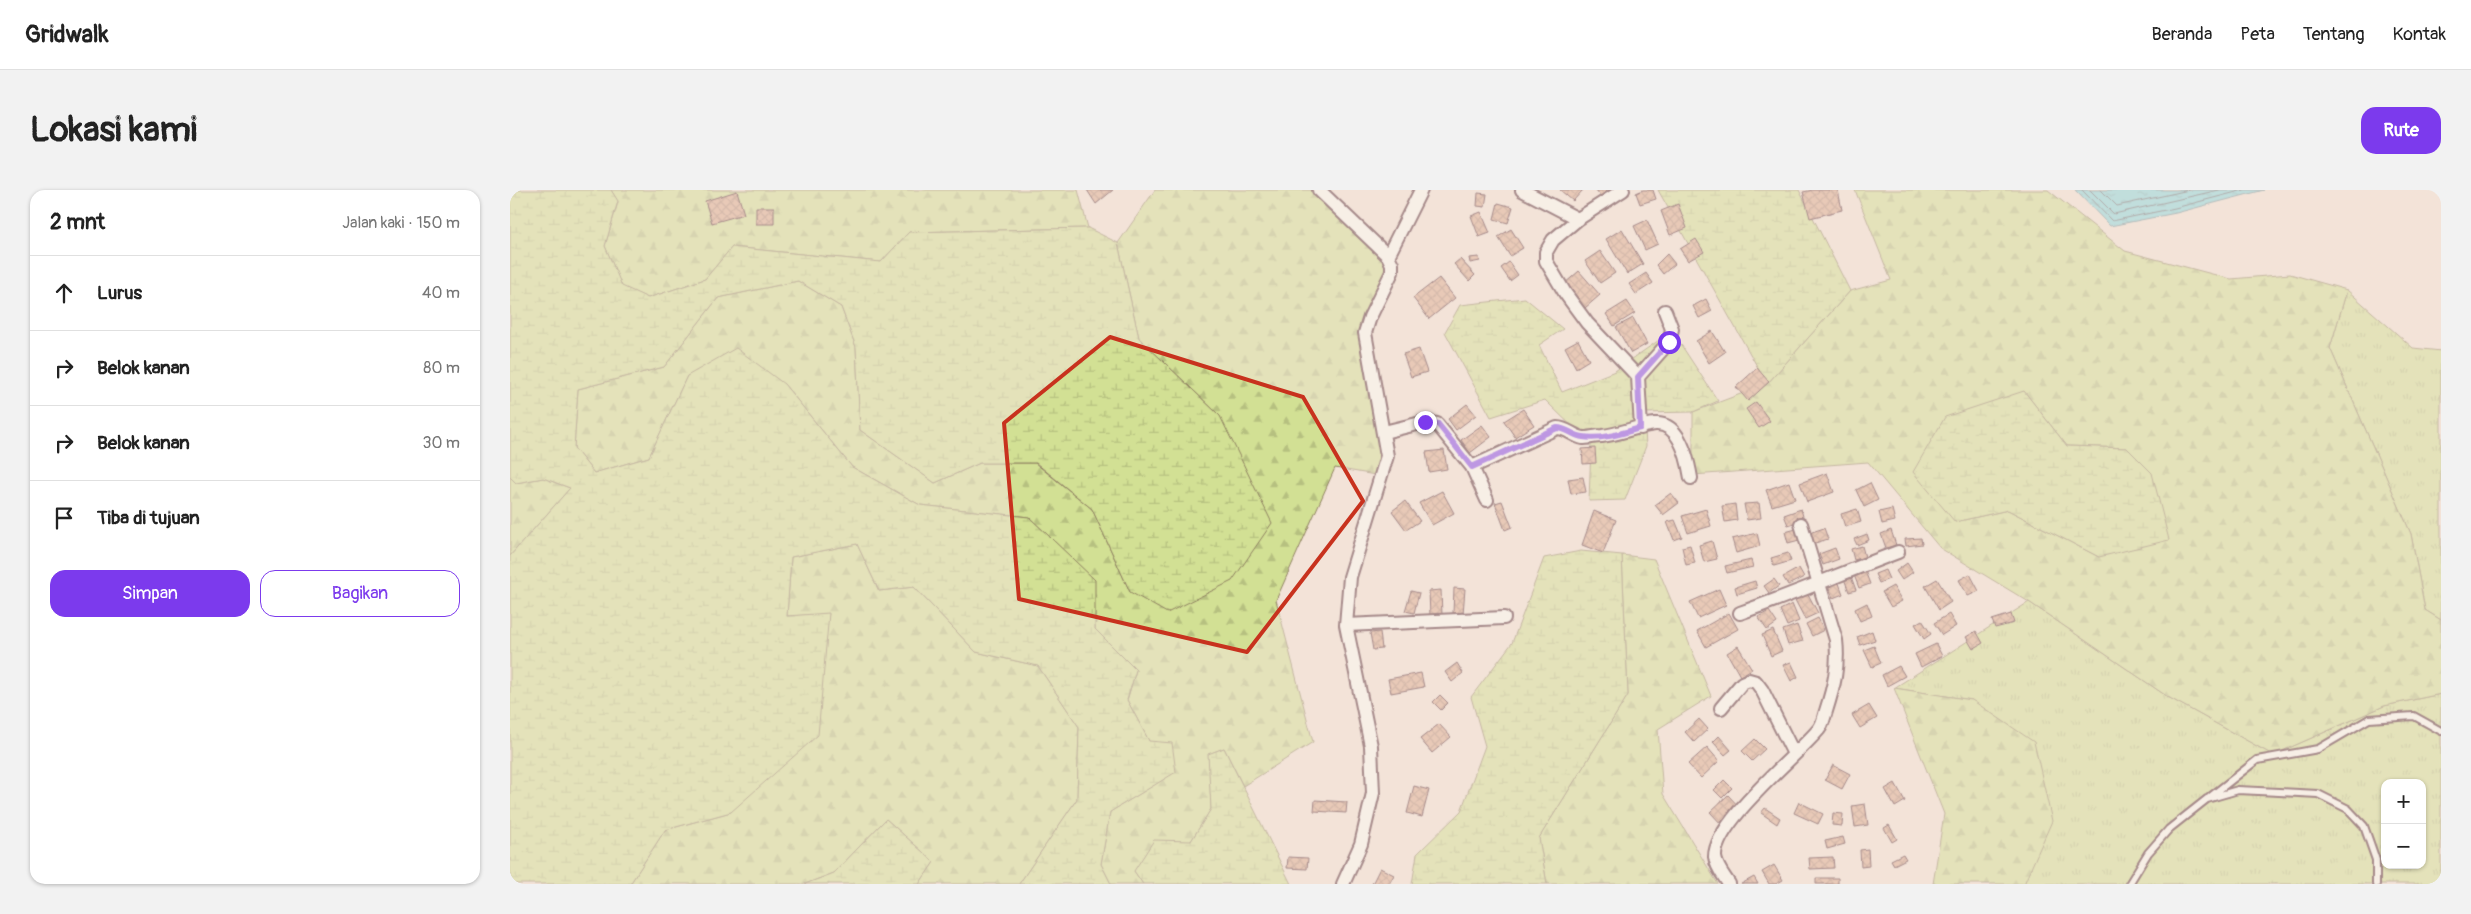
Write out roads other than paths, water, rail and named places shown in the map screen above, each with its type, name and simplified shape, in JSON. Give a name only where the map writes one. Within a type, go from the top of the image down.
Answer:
[{"type":"street","points":[[1319,190],[1388,256],[1392,264],[1392,272],[1370,317],[1365,333],[1387,456],[1350,577],[1346,625],[1371,746],[1373,793],[1361,844],[1343,884]]},
{"type":"street","points":[[1388,256],[1420,190]]},
{"type":"street","points":[[1522,190],[1578,219]]},
{"type":"street","points":[[1622,190],[1578,219],[1553,240],[1546,252],[1546,261],[1587,323],[1638,377],[1640,428]]},
{"type":"street","points":[[1638,377],[1669,342],[1672,330],[1665,311]]},
{"type":"street","points":[[1384,432],[1425,422],[1438,424],[1472,467],[1487,500]]},
{"type":"street","points":[[1472,467],[1557,428],[1563,428],[1582,438],[1618,435],[1657,424],[1671,428],[1677,435],[1688,460],[1691,478]]},
{"type":"street","points":[[1728,884],[1718,867],[1715,856],[1722,836],[1770,778],[1821,727],[1836,679],[1838,659],[1836,640],[1801,524]]},
{"type":"street","points":[[1740,613],[1819,585],[1831,577],[1898,552]]},
{"type":"street","points":[[1346,625],[1504,618]]},
{"type":"street","points":[[1722,708],[1742,683],[1749,680],[1756,682],[1762,690],[1794,754]]},
{"type":"lane","points":[[2129,884],[2148,853],[2169,829],[2257,760],[2318,749],[2369,719],[2414,716],[2441,732]]},
{"type":"lane","points":[[2207,799],[2238,790],[2318,794],[2348,809],[2364,826],[2376,860],[2376,884]]},
{"type":"water","points":[[2075,190],[2264,190],[2176,213],[2110,226]]}]
